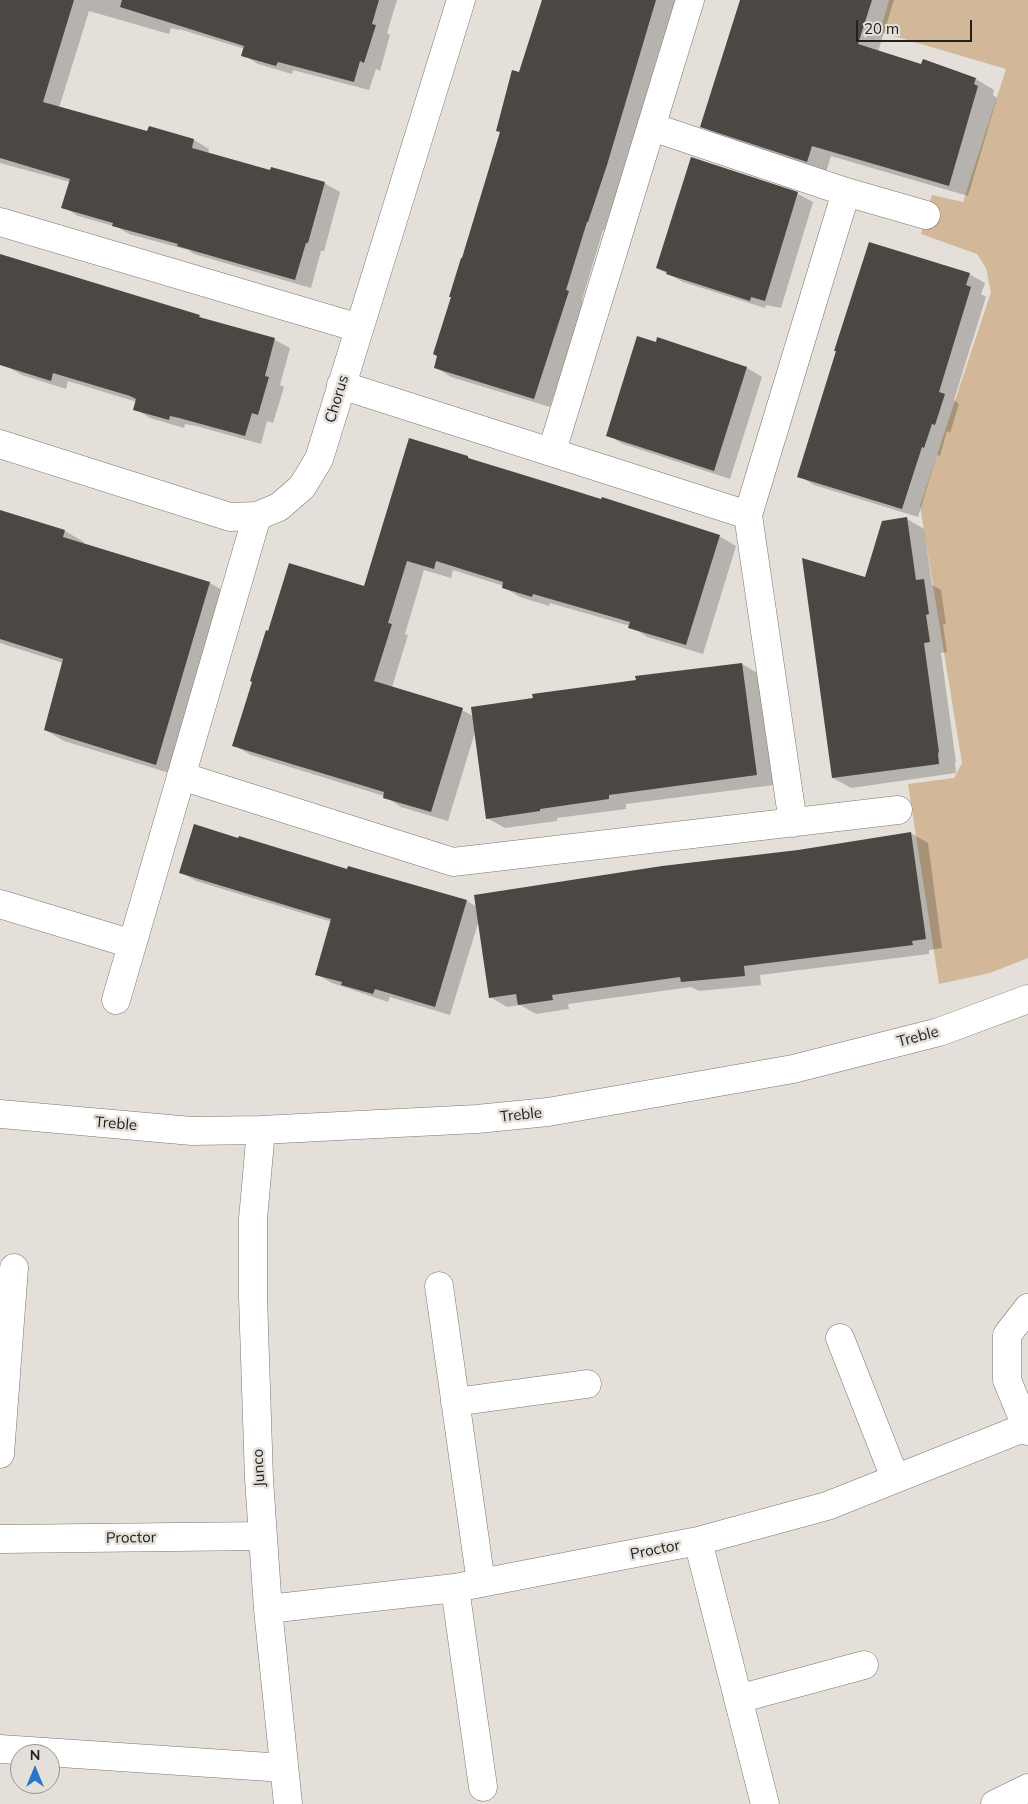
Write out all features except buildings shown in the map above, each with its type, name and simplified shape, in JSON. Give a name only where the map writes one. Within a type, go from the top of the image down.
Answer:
[{"type":"street","name":"Chorus","points":[[0,444],[230,517],[256,516],[279,507],[302,486],[319,459],[461,0]]},
{"type":"street","points":[[552,451],[690,0]]},
{"type":"street","points":[[652,127],[846,192],[926,215]]},
{"type":"street","points":[[793,823],[748,515],[846,192]]},
{"type":"street","points":[[0,222],[359,328]]},
{"type":"street","points":[[341,385],[748,515]]},
{"type":"street","points":[[116,1000],[256,516]]},
{"type":"street","points":[[181,776],[453,862],[898,810]]},
{"type":"street","points":[[0,904],[132,944]]},
{"type":"street","name":"Treble","points":[[0,1114],[192,1131],[261,1130],[478,1120],[558,1110],[793,1069],[939,1032],[1028,999]]},
{"type":"street","name":"Junco","points":[[261,1130],[253,1219],[253,1297],[259,1479],[268,1609],[288,1804]]},
{"type":"street","points":[[0,1454],[14,1268]]},
{"type":"street","points":[[439,1286],[456,1402],[483,1787]]},
{"type":"street","points":[[1027,1429],[1007,1380],[1007,1335],[1028,1308]]},
{"type":"street","points":[[840,1338],[895,1478]]},
{"type":"street","points":[[456,1402],[587,1384]]},
{"type":"street","name":"Proctor","points":[[268,1609],[468,1585],[698,1541],[826,1506],[1027,1429]]},
{"type":"street","name":"Proctor","points":[[0,1539],[263,1536]]},
{"type":"street","points":[[698,1541],[765,1804]]},
{"type":"street","points":[[738,1698],[864,1665]]},
{"type":"street","points":[[0,1749],[284,1768]]},
{"type":"street","points":[[995,1804],[1028,1788]]},
{"type":"shaded area","points":[[889,0],[1028,0],[1028,958],[990,973],[939,984],[908,784],[954,778],[962,763],[920,506],[991,292],[986,268],[977,254],[921,234],[932,195],[963,202],[1006,69],[880,32]]}]
